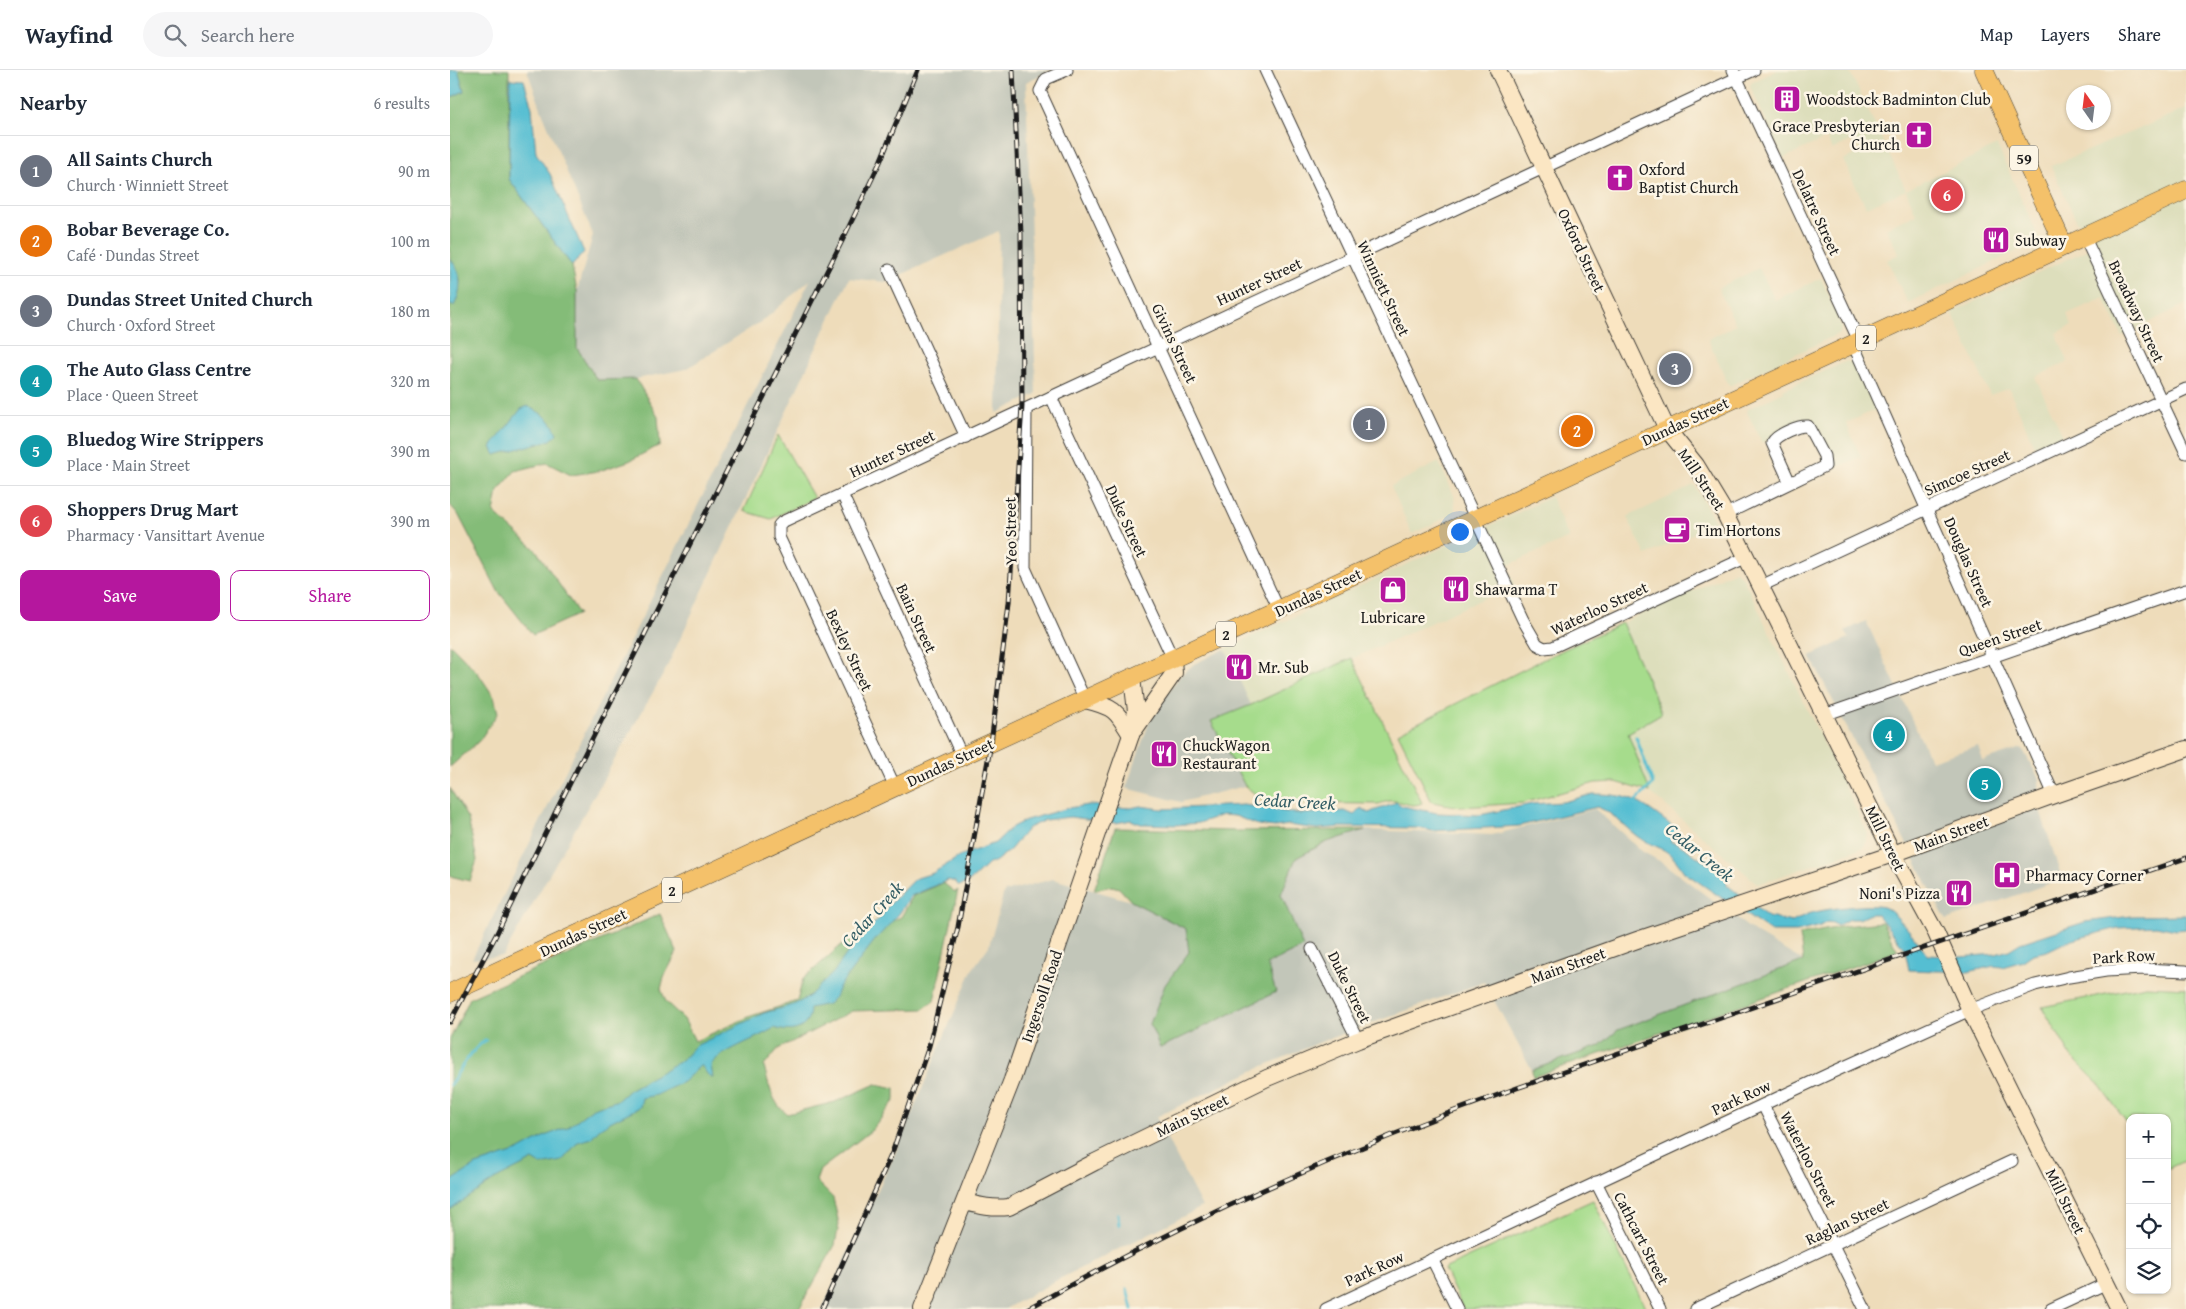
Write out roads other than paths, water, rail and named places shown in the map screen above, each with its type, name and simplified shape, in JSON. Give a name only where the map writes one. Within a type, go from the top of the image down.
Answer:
[{"type":"main road","name":"Oxford Street","points":[[1498,70],[1667,429]]},
{"type":"main road","name":"59","points":[[1984,70],[2064,246]]},
{"type":"main road","name":"Dundas Street","points":[[450,993],[2186,190]]},
{"type":"main road","name":"Mill Street","points":[[1667,429],[1698,469],[1726,514],[2119,1309]]},
{"type":"main road","points":[[1085,700],[1107,705],[1118,715],[1131,735],[1174,673],[1173,659]]},
{"type":"main road","name":"Ingersoll Road","points":[[922,1309],[1012,1080],[1131,735],[1136,711],[1132,678]]},
{"type":"main road","name":"Main Street","points":[[965,1202],[997,1208],[1009,1207],[1095,1162],[1267,1078],[1358,1040],[1637,940],[1893,854],[2186,749]]},
{"type":"street","name":"Givins Street","points":[[1067,70],[1046,79],[1040,91],[1279,610]]},
{"type":"street","name":"Winniett Street","points":[[1265,70],[1474,519]]},
{"type":"street","name":"Hunter Street","points":[[779,525],[786,520],[1026,410],[1158,346],[1543,168],[1734,74],[1754,70]]},
{"type":"street","name":"Delatre Street","points":[[1734,74],[1856,342]]},
{"type":"street","name":"Broadway Street","points":[[2084,236],[2186,453]]},
{"type":"street","points":[[889,270],[966,437]]},
{"type":"street","name":"Douglas Street","points":[[1856,342],[2054,795]]},
{"type":"street","name":"Simcoe Street","points":[[1761,586],[2186,389]]},
{"type":"street","name":"Duke Street","points":[[1051,397],[1173,659]]},
{"type":"street","name":"Yeo Street","points":[[1026,410],[1025,568],[1085,700]]},
{"type":"street","points":[[1726,514],[1823,468],[1826,464],[1808,426],[1803,426],[1776,438],[1772,443],[1790,483]]},
{"type":"street","name":"Bain Street","points":[[842,494],[962,756]]},
{"type":"street","name":"Waterloo Street","points":[[1474,519],[1533,639],[1540,646],[1548,648],[1747,558]]},
{"type":"street","name":"Bexley Street","points":[[779,525],[779,536],[895,787]]},
{"type":"street","name":"Queen Street","points":[[1824,715],[2186,590]]},
{"type":"street","name":"Duke Street","points":[[1312,949],[1358,1040]]},
{"type":"street","name":"Park Row","points":[[1326,1309],[1970,1010],[2035,985],[2069,977],[2106,971],[2143,969],[2186,971]]},
{"type":"street","name":"Waterloo Street","points":[[1763,1105],[1865,1309]]},
{"type":"street","name":"Raglan Street","points":[[1695,1309],[2012,1161]]},
{"type":"street","name":"Cathcart Street","points":[[1596,1182],[1660,1309]]},
{"type":"street","points":[[1432,1259],[1457,1309]]},
{"type":"street","points":[[2051,1309],[2107,1283]]},
{"type":"water","points":[[450,70],[458,70],[464,91],[450,98]]},
{"type":"water","points":[[510,79],[524,80],[532,108],[536,153],[550,174],[584,252],[572,266],[509,179]]},
{"type":"water","points":[[450,259],[457,270],[460,281],[459,294],[454,306],[450,305]]},
{"type":"water","points":[[528,406],[549,420],[557,434],[551,440],[495,455],[491,447],[521,409]]},
{"type":"water","name":"Cedar Creek","points":[[1593,794],[1619,796],[1629,799],[1638,802],[1655,813],[1675,828],[1676,833],[1671,838],[1671,842],[1681,846],[1710,865],[1717,860],[1731,869],[1726,874],[1727,885],[1768,917],[1792,922],[1806,915],[1822,911],[1846,907],[1880,906],[1886,908],[1897,917],[1928,955],[1961,957],[1996,954],[2009,950],[2020,943],[2085,922],[2132,916],[2186,915],[2186,929],[2176,930],[2156,926],[2118,928],[2068,941],[2047,951],[2033,954],[2023,961],[2002,967],[1994,966],[1968,972],[1909,970],[1905,949],[1877,914],[1870,914],[1859,919],[1849,919],[1837,926],[1827,922],[1820,926],[1797,932],[1771,932],[1684,872],[1669,853],[1641,839],[1613,816],[1597,807],[1519,826],[1432,831],[1418,828],[1341,827],[1317,829],[1288,825],[1275,827],[1258,825],[1235,816],[1222,815],[1199,823],[1176,825],[1141,824],[1131,820],[1116,823],[1070,817],[1045,820],[1028,828],[1010,850],[996,861],[987,865],[969,882],[959,886],[955,882],[948,880],[911,896],[899,914],[875,940],[839,987],[835,997],[828,1004],[810,1008],[807,1021],[803,1026],[787,1031],[774,1028],[730,1050],[711,1065],[713,1078],[708,1075],[701,1065],[683,1082],[656,1095],[642,1098],[640,1107],[610,1122],[599,1129],[591,1138],[578,1142],[562,1161],[541,1165],[533,1160],[494,1180],[450,1210],[450,1182],[476,1165],[518,1151],[545,1136],[568,1127],[593,1108],[618,1100],[629,1090],[682,1060],[695,1046],[764,1013],[793,1005],[807,998],[833,973],[858,938],[882,916],[887,907],[914,879],[933,873],[962,855],[995,843],[1012,827],[1026,820],[1068,808],[1088,805],[1131,808],[1140,806],[1162,809],[1244,805],[1300,814],[1345,811],[1354,815],[1361,808],[1369,813],[1396,802],[1402,806],[1437,813],[1480,815],[1532,804],[1563,802]]},
{"type":"waterway","points":[[1634,803],[1653,784],[1636,737]]},
{"type":"waterway","points":[[450,1085],[471,1054],[486,1040]]},
{"type":"waterway","points":[[1118,1214],[1119,1225]]},
{"type":"waterway","points":[[1127,1289],[1132,1309]]},
{"type":"railway","points":[[450,1022],[496,935],[556,811],[843,239],[880,162],[918,70]]},
{"type":"railway","points":[[822,1309],[892,1153],[929,1046],[958,927],[991,743],[1009,603],[1022,406],[1021,234],[1013,70]]},
{"type":"railway","points":[[1027,1309],[1206,1216],[1391,1135],[1517,1088],[2186,858]]},
{"type":"place","name":"Woodstock Badminton Club","points":[[1787,99]]},
{"type":"place","name":"Grace Presbyterian Church","points":[[1919,135]]},
{"type":"place","name":"Oxford Baptist Church","points":[[1620,178]]},
{"type":"place","name":"Shoppers Drug Mart","points":[[1947,195]]},
{"type":"place","name":"Subway","points":[[1996,240]]},
{"type":"place","name":"Dundas Street United Church","points":[[1675,369]]},
{"type":"place","name":"All Saints Church","points":[[1369,424]]},
{"type":"place","name":"Bobar Beverage Co.","points":[[1577,431]]},
{"type":"place","name":"Tim Hortons","points":[[1677,530]]},
{"type":"place","name":"Shawarma T","points":[[1456,589]]},
{"type":"place","name":"Lubricare","points":[[1393,590]]},
{"type":"place","name":"Mr. Sub","points":[[1239,667]]},
{"type":"place","name":"The Auto Glass Centre","points":[[1889,735]]},
{"type":"place","name":"ChuckWagon Restaurant","points":[[1164,754]]},
{"type":"place","name":"Bluedog Wire Strippers","points":[[1985,784]]},
{"type":"place","name":"Pharmacy Corner","points":[[2007,875]]},
{"type":"place","name":"Noni's Pizza","points":[[1959,893]]}]
